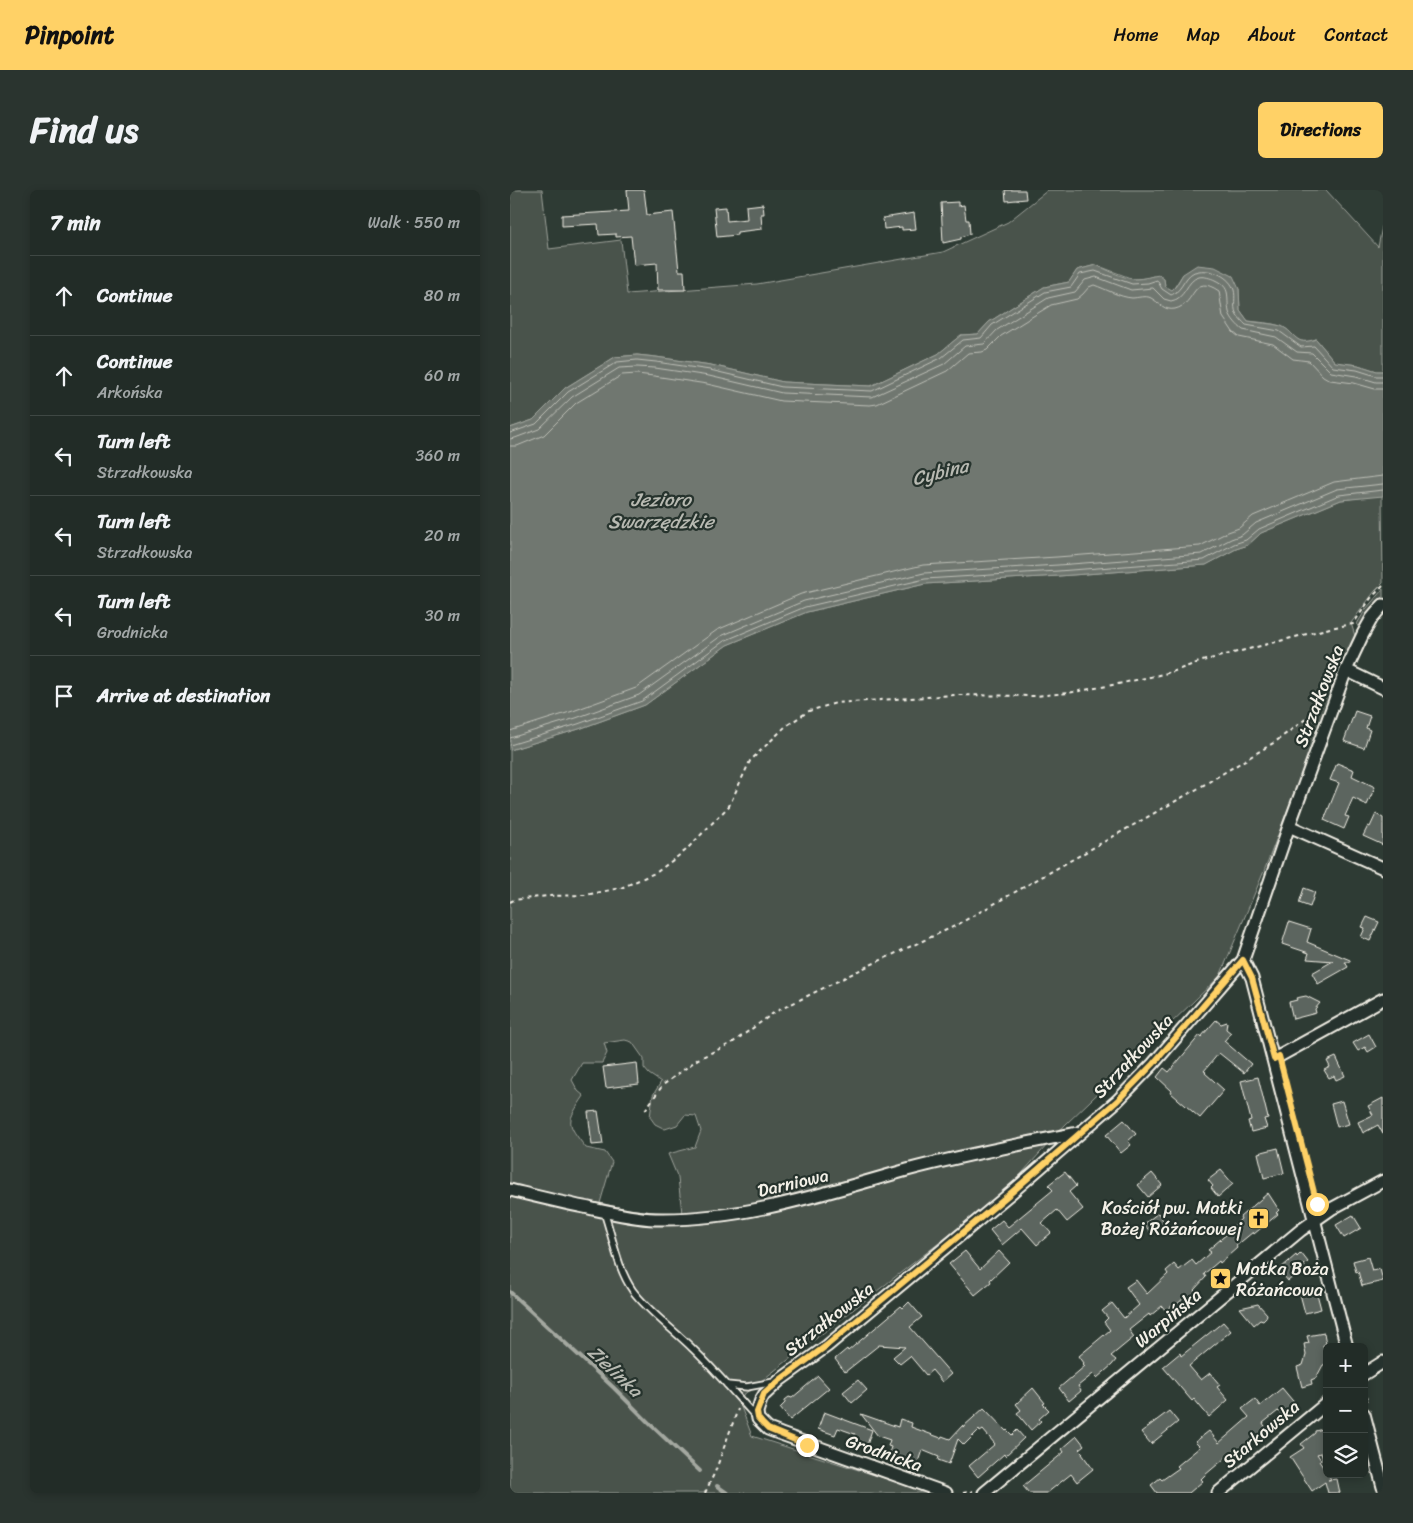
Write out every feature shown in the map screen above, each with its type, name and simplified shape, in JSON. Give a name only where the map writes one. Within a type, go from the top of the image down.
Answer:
[{"type":"street","name":"Strzałkowska","points":[[758,1418],[757,1412],[764,1394],[826,1346],[1012,1192],[1117,1101],[1153,1064],[1243,960],[1289,826],[1346,670],[1372,618],[1383,605]]},
{"type":"street","points":[[1346,670],[1383,688]]},
{"type":"street","points":[[1289,826],[1383,868]]},
{"type":"street","points":[[1243,960],[1252,978],[1274,1059],[1346,1343]]},
{"type":"street","points":[[1274,1059],[1383,999]]},
{"type":"street","name":"Darniowa","points":[[510,1190],[604,1212],[655,1219],[703,1217],[758,1209],[990,1150],[1080,1133]]},
{"type":"street","name":"Warpińska","points":[[981,1491],[1301,1230],[1331,1210],[1383,1181]]},
{"type":"street","points":[[1368,1371],[1383,1362]]},
{"type":"street","name":"Starkowska","points":[[1218,1493],[1323,1405]]},
{"type":"street","name":"Grodnicka","points":[[758,1418],[768,1429],[780,1434],[946,1493]]},
{"type":"street","points":[[1368,1429],[1383,1487]]},
{"type":"lane","points":[[604,1212],[618,1259],[626,1280],[633,1291],[658,1317],[702,1357],[758,1418]]},
{"type":"lane","points":[[727,1385],[747,1388],[780,1380]]},
{"type":"path","points":[[510,902],[548,896],[585,895],[621,888],[657,872],[685,851],[729,806],[750,762],[786,726],[808,711],[836,703],[955,695],[1035,696],[1084,690],[1172,672],[1202,661],[1330,628],[1353,624]]},
{"type":"path","points":[[645,1110],[664,1085],[698,1059],[732,1043],[775,1012],[955,926],[1197,789],[1275,742],[1326,704],[1334,703]]},
{"type":"path","points":[[705,1493],[715,1472],[741,1400]]},
{"type":"path","points":[[963,1493],[981,1491]]},
{"type":"shaded area","points":[[510,190],[542,190],[549,249],[621,240],[627,294],[757,284],[943,252],[1008,222],[1048,190],[1326,190],[1378,247],[1383,222],[1383,371],[1335,362],[1316,339],[1309,341],[1299,340],[1281,326],[1248,321],[1240,310],[1239,289],[1183,274],[1172,291],[1165,286],[1164,279],[1153,276],[1133,279],[1096,265],[1077,270],[1069,282],[1044,287],[989,322],[978,334],[961,335],[938,354],[871,386],[783,382],[711,365],[637,355],[615,357],[565,388],[533,420],[510,428]]},
{"type":"shaded area","points":[[1382,495],[1383,583],[1351,623],[1355,636],[1264,871],[1220,976],[1065,1125],[1006,1191],[738,1399],[752,1436],[931,1493],[510,1493],[510,750],[579,729],[645,705],[727,645],[807,612],[925,584],[1206,565],[1236,549],[1248,545],[1261,533],[1341,500]],"holes":[[[625,1040],[632,1042],[644,1059],[644,1068],[661,1082],[653,1095],[650,1117],[655,1124],[665,1129],[677,1125],[685,1115],[696,1116],[701,1131],[695,1147],[668,1154],[678,1178],[682,1213],[641,1211],[600,1203],[612,1162],[605,1152],[586,1148],[572,1127],[571,1117],[584,1096],[578,1091],[572,1080],[582,1063],[602,1063],[607,1053],[604,1043]]]},
{"type":"shaded area","points":[[1383,589],[1383,597],[1359,629],[1357,624],[1366,609]]},
{"type":"water","name":"Jezioro Swarzędzkie","points":[[1096,265],[1131,279],[1159,275],[1164,279],[1165,286],[1172,290],[1183,274],[1197,265],[1215,267],[1233,276],[1239,289],[1240,310],[1248,321],[1281,326],[1299,340],[1309,341],[1316,339],[1335,362],[1383,371],[1383,496],[1341,500],[1261,533],[1248,545],[1236,549],[1206,565],[925,584],[807,612],[727,645],[645,705],[579,729],[510,750],[510,428],[533,420],[565,388],[615,357],[637,355],[711,365],[783,382],[871,386],[938,354],[961,335],[978,334],[989,322],[1044,287],[1069,282],[1077,270]]},
{"type":"building","points":[[627,190],[644,190],[647,215],[673,212],[679,271],[684,271],[685,290],[658,290],[657,263],[634,265],[631,236],[616,237],[616,234],[599,235],[598,224],[562,226],[562,215],[629,211]]},
{"type":"building","points":[[1005,190],[1025,190],[1026,199],[1006,201]]},
{"type":"building","points":[[958,202],[958,206],[964,205],[966,220],[969,220],[970,234],[961,237],[961,239],[943,243],[941,203]]},
{"type":"building","points":[[763,204],[764,214],[761,214],[762,229],[737,232],[737,235],[717,237],[714,208],[726,207],[727,221],[747,219],[746,206]]},
{"type":"building","points":[[914,213],[916,229],[902,230],[902,227],[884,229],[883,218]]},
{"type":"building","points":[[1355,711],[1370,716],[1366,728],[1370,730],[1364,748],[1344,741]]},
{"type":"building","points":[[1337,763],[1354,770],[1352,776],[1375,787],[1367,805],[1353,798],[1345,816],[1349,817],[1344,829],[1324,820],[1339,783],[1330,780]]},
{"type":"building","points":[[1376,814],[1383,818],[1383,845],[1363,836]]},
{"type":"building","points":[[1304,888],[1315,892],[1310,907],[1299,903]]},
{"type":"building","points":[[1367,917],[1379,922],[1370,941],[1361,937],[1365,928],[1362,927]]},
{"type":"building","points":[[1289,922],[1311,929],[1307,942],[1350,960],[1350,962],[1345,962],[1348,967],[1318,984],[1312,973],[1333,961],[1307,959],[1309,953],[1282,944]]},
{"type":"building","points":[[1306,996],[1320,1003],[1315,1009],[1316,1013],[1293,1019],[1289,1002]]},
{"type":"building","points":[[1216,1020],[1221,1024],[1227,1022],[1226,1029],[1231,1033],[1224,1041],[1251,1064],[1244,1073],[1219,1053],[1204,1071],[1224,1090],[1200,1118],[1171,1093],[1172,1091],[1157,1077],[1164,1068],[1169,1072],[1200,1035],[1201,1037]]},
{"type":"building","points":[[1369,1034],[1376,1047],[1368,1052],[1365,1047],[1358,1051],[1353,1043]]},
{"type":"building","points":[[1336,1057],[1345,1076],[1336,1080],[1334,1076],[1329,1078],[1324,1070],[1330,1067],[1327,1061]]},
{"type":"building","points":[[637,1063],[639,1084],[606,1088],[603,1067]]},
{"type":"building","points":[[1258,1077],[1268,1118],[1264,1119],[1267,1128],[1251,1132],[1248,1121],[1251,1120],[1241,1081]]},
{"type":"building","points":[[1383,1098],[1383,1134],[1378,1125],[1363,1133],[1358,1122],[1373,1115],[1368,1106]]},
{"type":"building","points":[[1342,1101],[1349,1124],[1337,1127],[1331,1104]]},
{"type":"building","points":[[598,1111],[603,1144],[592,1145],[588,1112]]},
{"type":"building","points":[[1124,1120],[1136,1134],[1128,1141],[1131,1145],[1121,1153],[1106,1135]]},
{"type":"building","points":[[1278,1148],[1284,1173],[1264,1178],[1258,1153]]},
{"type":"building","points":[[1221,1170],[1233,1184],[1218,1197],[1208,1180]]},
{"type":"building","points":[[1065,1172],[1076,1186],[1069,1192],[1083,1209],[1067,1222],[1057,1210],[1042,1223],[1051,1233],[1037,1245],[1022,1228],[1002,1245],[990,1230],[1002,1220],[1008,1227],[1053,1190],[1048,1185]]},
{"type":"building","points":[[1152,1173],[1162,1185],[1148,1197],[1138,1185]]},
{"type":"building","points":[[1268,1193],[1279,1210],[1276,1213],[1278,1214],[1254,1234],[1253,1232],[1220,1263],[1219,1261],[1204,1274],[1206,1277],[1194,1290],[1197,1293],[1189,1299],[1186,1296],[1166,1311],[1162,1306],[1129,1330],[1134,1337],[1111,1356],[1116,1360],[1112,1365],[1097,1378],[1093,1374],[1078,1386],[1081,1391],[1069,1401],[1059,1388],[1085,1366],[1079,1356],[1110,1330],[1104,1322],[1108,1318],[1102,1311],[1112,1303],[1124,1318],[1139,1305],[1126,1287],[1136,1280],[1147,1294],[1168,1274],[1166,1271],[1174,1264],[1179,1270],[1192,1260],[1196,1265],[1211,1252],[1208,1250],[1234,1228],[1232,1227],[1241,1219],[1240,1217]]},
{"type":"building","points":[[1158,1213],[1165,1223],[1151,1233],[1144,1224]]},
{"type":"building","points":[[1353,1215],[1361,1228],[1344,1238],[1336,1225]]},
{"type":"building","points":[[965,1251],[980,1269],[999,1251],[1009,1262],[990,1280],[991,1282],[975,1295],[949,1264]]},
{"type":"building","points":[[1301,1253],[1308,1262],[1304,1265],[1305,1267],[1288,1281],[1279,1274],[1281,1268]]},
{"type":"building","points":[[1368,1257],[1372,1271],[1380,1269],[1383,1281],[1362,1286],[1353,1261]]},
{"type":"building","points":[[1316,1290],[1321,1309],[1305,1313],[1300,1294]]},
{"type":"building","points":[[909,1302],[922,1317],[910,1327],[951,1374],[942,1382],[932,1370],[926,1375],[910,1356],[900,1364],[893,1357],[905,1347],[879,1345],[845,1372],[835,1359],[847,1349],[848,1351],[901,1306],[903,1308]]},
{"type":"building","points":[[1258,1304],[1267,1314],[1263,1321],[1260,1320],[1254,1325],[1240,1308]]},
{"type":"building","points":[[1223,1322],[1231,1331],[1189,1366],[1201,1380],[1210,1373],[1220,1385],[1217,1387],[1228,1400],[1209,1417],[1194,1399],[1192,1401],[1163,1367],[1180,1353],[1181,1356]]},
{"type":"building","points":[[1324,1333],[1326,1343],[1323,1343],[1323,1365],[1316,1378],[1311,1380],[1312,1384],[1302,1387],[1297,1367],[1303,1365],[1306,1355],[1304,1344],[1309,1343],[1307,1336]]},
{"type":"building","points":[[818,1376],[829,1388],[790,1420],[780,1408],[785,1403],[785,1400],[789,1397],[792,1398]]},
{"type":"building","points":[[858,1380],[867,1390],[852,1403],[843,1392]]},
{"type":"building","points":[[1033,1388],[1049,1410],[1031,1430],[1017,1413],[1021,1410],[1016,1404]]},
{"type":"building","points":[[1282,1388],[1297,1406],[1284,1417],[1278,1411],[1263,1423],[1266,1428],[1239,1450],[1237,1448],[1205,1475],[1201,1479],[1203,1481],[1189,1493],[1157,1493],[1151,1485],[1179,1468],[1177,1466],[1200,1447],[1195,1442],[1209,1431],[1219,1443],[1249,1417],[1242,1409],[1255,1399],[1260,1406]]},
{"type":"building","points":[[984,1408],[1006,1431],[1012,1435],[1017,1430],[1024,1438],[978,1477],[969,1466],[995,1444],[983,1430],[980,1432],[979,1430],[964,1445],[958,1439],[949,1464],[938,1460],[939,1457],[922,1450],[917,1465],[889,1453],[891,1447],[888,1446],[890,1440],[878,1436],[861,1414],[898,1427],[900,1419],[912,1423],[911,1427],[941,1438],[942,1436],[950,1439],[963,1425],[963,1427]]},
{"type":"building","points":[[1169,1411],[1178,1422],[1151,1444],[1141,1432]]},
{"type":"building","points":[[824,1412],[872,1430],[867,1445],[853,1440],[855,1434],[838,1428],[835,1435],[818,1429]]},
{"type":"building","points":[[1323,1429],[1323,1460],[1321,1453],[1317,1454],[1323,1467],[1323,1478],[1331,1479],[1328,1480],[1337,1479],[1340,1493],[1328,1493],[1325,1482],[1312,1491],[1290,1457],[1304,1448],[1301,1444],[1315,1431]]},
{"type":"building","points":[[1077,1436],[1084,1445],[1079,1449],[1093,1469],[1077,1482],[1071,1474],[1047,1493],[1029,1493],[1023,1486],[1064,1452],[1062,1449]]},
{"type":"waterway","name":"Zielinka","points":[[510,1292],[700,1471]]},
{"type":"waterway","name":"Zielinka","points":[[717,1486],[727,1493]]},
{"type":"place","name":"Kościół pw. Matki Bożej Różańcowej","points":[[1258,1218]]},
{"type":"place","name":"Matka Boża Różańcowa","points":[[1220,1279]]},
{"type":"route","points":[[807,1445],[768,1429],[762,1423],[758,1418],[757,1412],[764,1394],[826,1346],[1012,1192],[1117,1101],[1153,1064],[1243,960],[1252,978],[1274,1059],[1279,1056],[1317,1204]]},
{"type":"water label","name":"Cybina","points":[[940,472]]}]
